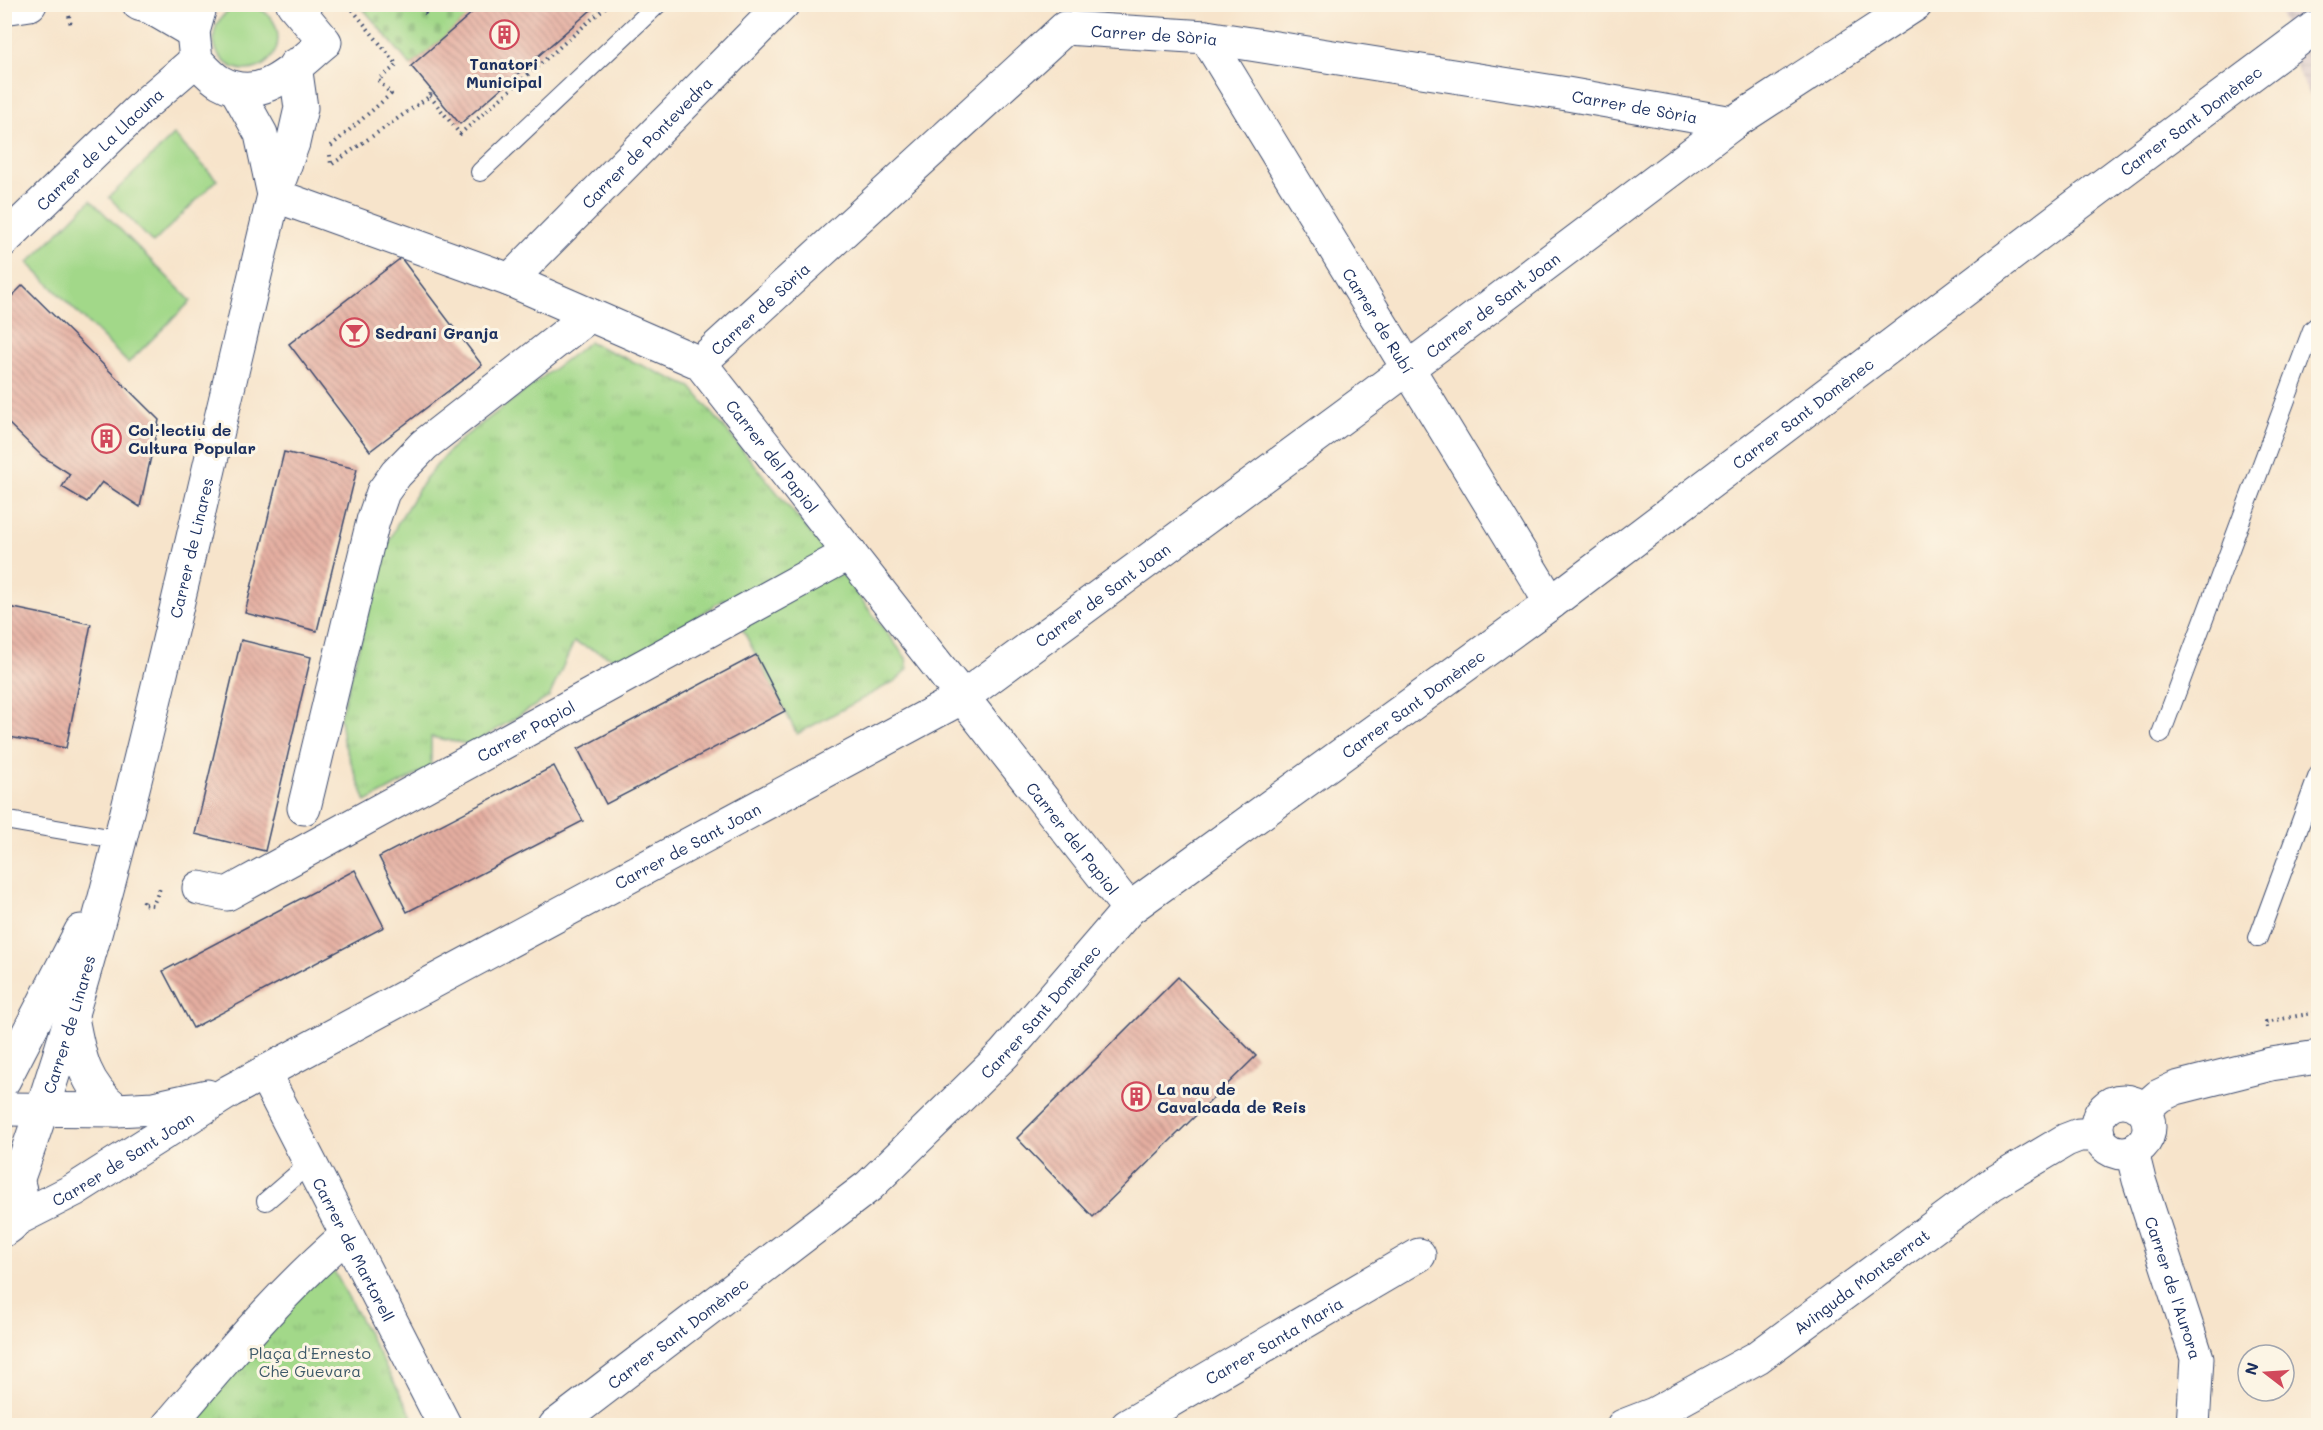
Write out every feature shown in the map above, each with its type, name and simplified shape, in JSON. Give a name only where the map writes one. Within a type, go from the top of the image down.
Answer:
[{"type":"street","points":[[4,8],[30,4]]},
{"type":"street","points":[[139,4],[150,7],[197,32],[219,81],[236,88],[255,90],[268,87],[325,42],[293,4]]},
{"type":"street","name":"Carrer de Pontevedra","points":[[510,280],[783,4]]},
{"type":"street","name":"Carrer de Sant Joan","points":[[10,1225],[74,1190],[230,1090],[963,698],[1408,368],[1733,123],[1916,4]]},
{"type":"street","name":"Carrer Sant Domènec","points":[[555,1425],[869,1186],[1004,1054],[1129,909],[1551,603],[2097,189],[2311,23]]},
{"type":"street","name":"Carrer de Sòria","points":[[700,363],[1065,28],[1206,37],[1567,94],[1733,123]]},
{"type":"street","name":"Carrer de La Llacuna","points":[[4,240],[146,103],[197,32]]},
{"type":"street","name":"Carrer de Rubí","points":[[1206,37],[1551,603]]},
{"type":"street","name":"Carrer de Linares","points":[[11,1173],[44,1108],[118,852],[274,195],[301,108],[296,65]]},
{"type":"street","name":"Carrer de Linares","points":[[236,88],[261,134],[274,195]]},
{"type":"street","name":"Carrer del Papiol","points":[[274,195],[510,280],[700,363],[1129,909]]},
{"type":"street","points":[[304,808],[373,521],[383,492],[396,474],[424,445],[590,315]]},
{"type":"street","name":"Carrer Papiol","points":[[199,888],[227,894],[850,553]]},
{"type":"street","name":"Carrer de Linares","points":[[4,1080],[118,852]]},
{"type":"street","points":[[72,1017],[77,1048],[85,1072],[102,1098],[117,1110]]},
{"type":"street","points":[[2143,1110],[2159,1096],[2176,1088],[2271,1064],[2319,1057]]},
{"type":"street","name":"Carrer de Martorell","points":[[264,1073],[445,1425]]},
{"type":"street","name":"Carrer de Sant Joan","points":[[4,1109],[153,1108],[230,1090]]},
{"type":"street","points":[[2129,1101],[2143,1110],[2149,1121],[2149,1134],[2143,1145],[2133,1152],[2124,1154],[2111,1151],[2102,1143],[2098,1135],[2098,1119],[2109,1105],[2129,1101]]},
{"type":"street","name":"Avinguda Montserrat","points":[[1623,1425],[1654,1414],[1758,1357],[1992,1184],[2066,1140],[2079,1135],[2098,1135]]},
{"type":"street","name":"Carrer de l'Aurora","points":[[2133,1152],[2139,1180],[2196,1358],[2193,1425]]},
{"type":"street","points":[[10,1225],[20,1205],[11,1173]]},
{"type":"street","points":[[168,1425],[251,1329],[325,1254],[347,1235]]},
{"type":"street","name":"Carrer Santa Maria","points":[[1127,1425],[1419,1256]]},
{"type":"lane","points":[[480,172],[658,4]]},
{"type":"lane","points":[[2161,734],[2312,330],[2319,325]]},
{"type":"lane","points":[[2258,938],[2319,775]]},
{"type":"lane","points":[[4,820],[118,852]]},
{"type":"lane","points":[[266,1201],[310,1163]]},
{"type":"path","points":[[348,4],[397,64],[378,80],[391,94],[328,149],[332,165],[430,96],[431,90]]},
{"type":"path","points":[[417,4],[425,13],[435,4]]},
{"type":"path","points":[[430,96],[460,134],[609,4]]},
{"type":"path","points":[[1021,4],[1025,9]]},
{"type":"path","points":[[69,16],[70,26]]},
{"type":"shaded area","points":[[2278,5],[2318,5],[2318,109],[2300,78]]},
{"type":"green space","points":[[360,5],[482,5],[411,66]]},
{"type":"green space","points":[[246,6],[269,15],[278,38],[269,61],[246,70],[223,61],[214,38],[223,15]]},
{"type":"green space","points":[[174,135],[217,180],[153,243],[109,197]]},
{"type":"green space","points":[[91,200],[191,301],[128,363],[28,263]]},
{"type":"green space","points":[[589,342],[691,387],[816,540],[906,658],[908,669],[897,680],[797,734],[744,632],[724,599],[625,663],[574,642],[549,697],[472,745],[431,737],[431,767],[366,802],[343,741],[340,717],[383,557],[397,524],[425,479],[455,444]]},
{"type":"green space","name":"Plaça d'Ernesto Che Guevara","points":[[325,1254],[417,1425],[168,1426]]},
{"type":"building","name":"Tanatori Municipal","points":[[482,4],[598,4],[460,124],[411,66]]},
{"type":"building","points":[[401,258],[482,365],[370,451],[289,344]]},
{"type":"building","points":[[23,285],[159,420],[140,507],[102,482],[87,502],[62,487],[70,474],[42,456],[4,419],[4,304]]},
{"type":"building","points":[[284,452],[357,469],[317,631],[245,613]]},
{"type":"building","points":[[4,606],[91,624],[66,748],[4,736]]},
{"type":"building","points":[[241,640],[311,657],[265,851],[195,834]]},
{"type":"building","points":[[756,655],[785,711],[606,804],[578,749]]},
{"type":"building","points":[[554,766],[583,821],[407,912],[379,857]]},
{"type":"building","points":[[355,870],[384,927],[193,1028],[163,971]]},
{"type":"building","name":"La nau de Cavalcada de Reis","points":[[1178,977],[1256,1056],[1093,1217],[1017,1138]]},
{"type":"place","name":"Tanatori Municipal","points":[[504,35]]},
{"type":"place","name":"Sedrani Granja","points":[[354,332]]},
{"type":"place","name":"Col·lectiu de Cultura Popular","points":[[107,438]]},
{"type":"place","name":"La nau de Cavalcada de Reis","points":[[1136,1097]]}]
